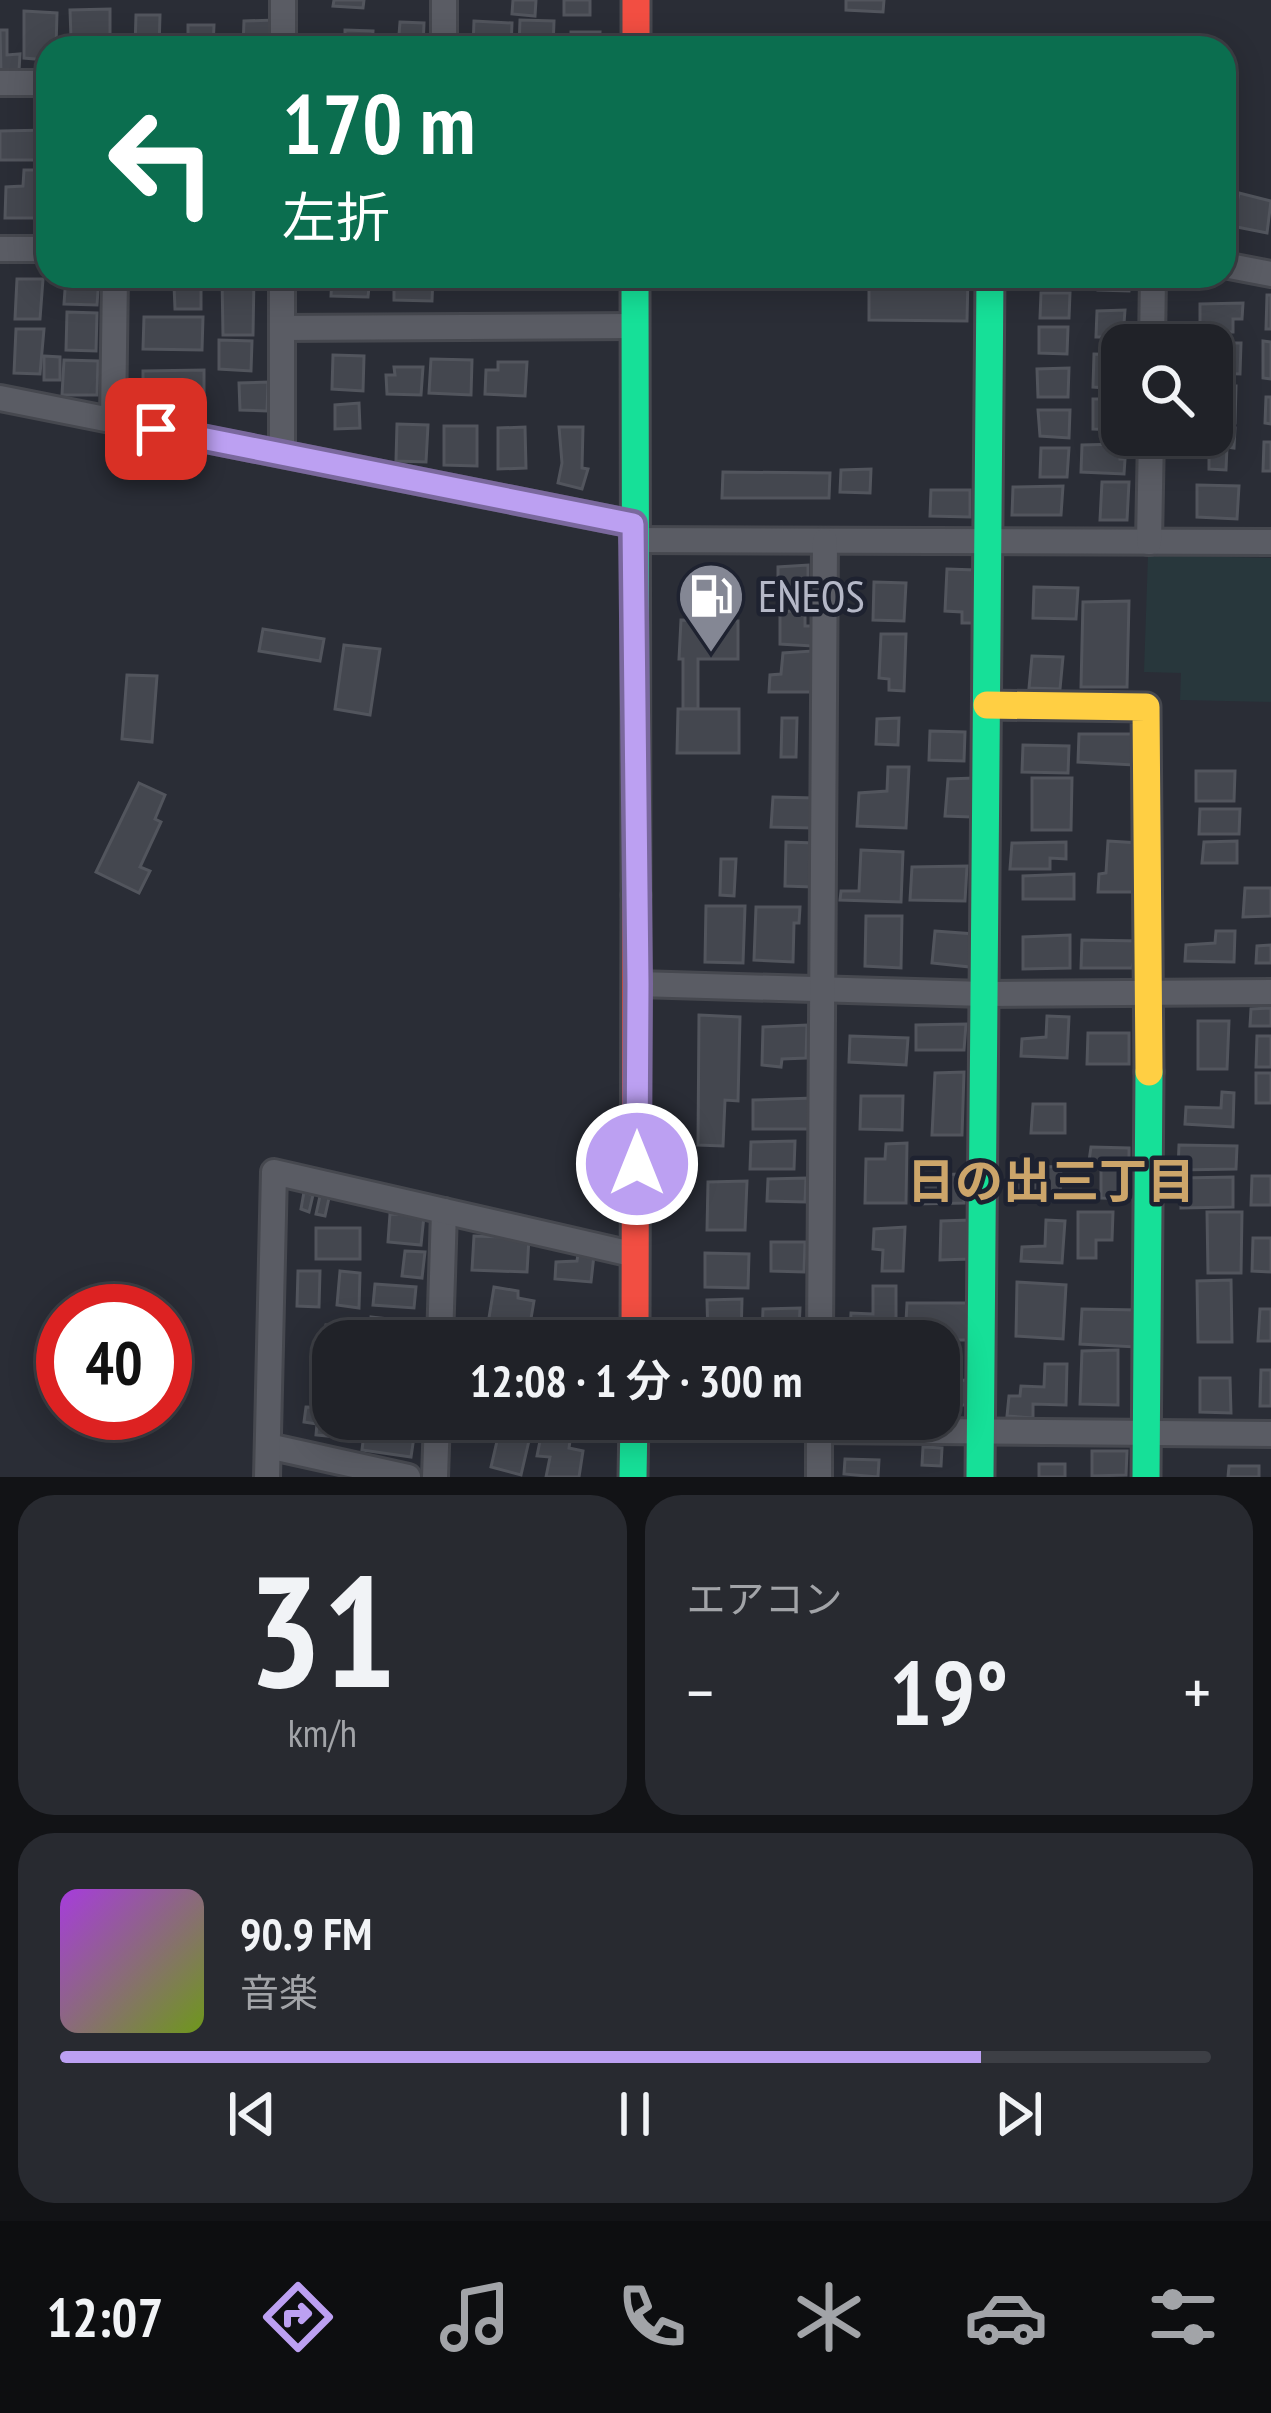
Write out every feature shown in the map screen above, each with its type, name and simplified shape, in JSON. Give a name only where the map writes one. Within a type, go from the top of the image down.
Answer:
[{"type":"street","points":[[283,0],[283,36]]},
{"type":"street","points":[[444,0],[444,36]]},
{"type":"street","points":[[636,0],[636,36]]},
{"type":"street","points":[[0,83],[36,83]]},
{"type":"street","points":[[0,248],[36,250]]},
{"type":"street","points":[[1236,267],[1271,274]]},
{"type":"street","points":[[113,420],[116,288]]},
{"type":"street","points":[[282,288],[282,454]]},
{"type":"street","points":[[634,288],[635,1320]]},
{"type":"street","points":[[980,1477],[990,288]]},
{"type":"street","points":[[1152,324],[1153,288]]},
{"type":"street","points":[[282,328],[634,326]]},
{"type":"street","points":[[0,398],[282,454],[633,532],[825,541],[1271,542]]},
{"type":"street","points":[[1149,542],[1151,456]]},
{"type":"street","points":[[820,1320],[825,541]]},
{"type":"street","points":[[987,705],[1146,706],[1150,993],[1146,1477]]},
{"type":"street","points":[[638,984],[984,994],[1271,992]]},
{"type":"street","points":[[268,1477],[274,1172],[636,1255]]},
{"type":"street","points":[[441,1320],[444,1211]]},
{"type":"street","points":[[960,1430],[1271,1434]]},
{"type":"street","points":[[435,1477],[436,1440]]},
{"type":"street","points":[[633,1477],[634,1440]]},
{"type":"street","points":[[819,1440],[819,1477]]},
{"type":"street","points":[[268,1446],[408,1477]]},
{"type":"shaded area","points":[[1148,555],[1271,558],[1271,702],[1180,700],[1181,673],[1144,672]]},
{"type":"building","points":[[334,0],[364,0],[363,8],[333,6]]},
{"type":"building","points":[[513,0],[536,0],[535,16],[512,14]]},
{"type":"building","points":[[564,0],[590,0],[590,15],[564,15]]},
{"type":"building","points":[[846,0],[884,0],[883,12],[846,10]]},
{"type":"building","points":[[110,9],[110,36],[71,36],[70,10]]},
{"type":"building","points":[[24,11],[57,13],[56,36],[36,36],[36,59],[24,58]]},
{"type":"building","points":[[136,15],[160,15],[159,36],[135,36]]},
{"type":"building","points":[[276,20],[275,36],[243,36],[244,21]]},
{"type":"building","points":[[520,20],[554,21],[553,36],[519,36]]},
{"type":"building","points":[[474,21],[512,23],[511,36],[473,36]]},
{"type":"building","points":[[400,22],[424,23],[423,36],[399,36]]},
{"type":"building","points":[[188,25],[214,25],[214,36],[188,36]]},
{"type":"building","points":[[0,30],[7,30],[7,55],[20,54],[19,71],[1,71]]},
{"type":"building","points":[[345,30],[373,31],[373,36],[345,36]]},
{"type":"building","points":[[571,32],[600,32],[600,36],[571,36]]},
{"type":"building","points":[[36,130],[36,160],[0,160],[0,131]]},
{"type":"building","points":[[24,170],[36,170],[36,218],[5,218],[6,187],[23,186]]},
{"type":"building","points":[[1239,193],[1271,201],[1267,233],[1236,227]]},
{"type":"building","points":[[17,279],[36,279],[36,288],[42,288],[40,319],[15,319]]},
{"type":"building","points":[[65,288],[98,288],[97,305],[64,304]]},
{"type":"building","points":[[174,288],[201,288],[201,309],[175,309]]},
{"type":"building","points":[[222,288],[254,288],[253,335],[223,335]]},
{"type":"building","points":[[331,288],[369,288],[368,297],[331,296]]},
{"type":"building","points":[[394,288],[433,288],[432,301],[394,300]]},
{"type":"building","points":[[869,288],[968,288],[967,321],[869,320]]},
{"type":"building","points":[[1041,293],[1070,293],[1069,318],[1040,318]]},
{"type":"building","points":[[1267,295],[1271,295],[1271,329],[1266,329]]},
{"type":"building","points":[[1243,303],[1242,319],[1233,319],[1233,324],[1200,324],[1200,304]]},
{"type":"building","points":[[1125,310],[1124,324],[1101,324],[1101,337],[1096,337],[1097,311]]},
{"type":"building","points":[[67,312],[97,313],[96,351],[66,350]]},
{"type":"building","points":[[144,317],[203,317],[202,350],[143,349]]},
{"type":"building","points":[[1039,327],[1068,327],[1067,354],[1039,353]]},
{"type":"building","points":[[16,329],[44,329],[40,374],[14,373]]},
{"type":"building","points":[[219,340],[252,341],[251,371],[219,369]]},
{"type":"building","points":[[1263,341],[1271,342],[1271,379],[1263,378]]},
{"type":"building","points":[[1233,343],[1241,343],[1240,374],[1233,374]]},
{"type":"building","points":[[1094,354],[1101,354],[1101,388],[1093,387]]},
{"type":"building","points":[[333,355],[364,356],[363,391],[332,389]]},
{"type":"building","points":[[44,356],[60,357],[60,380],[44,380]]},
{"type":"building","points":[[431,359],[472,360],[471,395],[429,393]]},
{"type":"building","points":[[64,360],[98,361],[97,395],[62,395]]},
{"type":"building","points":[[498,362],[527,362],[525,396],[485,394],[486,370],[498,370]]},
{"type":"building","points":[[394,367],[423,367],[421,395],[387,394],[386,375],[395,375]]},
{"type":"building","points":[[1069,368],[1068,397],[1038,397],[1037,369]]},
{"type":"building","points":[[204,370],[204,402],[143,402],[143,371]]},
{"type":"building","points":[[268,382],[267,411],[240,410],[239,383]]},
{"type":"building","points":[[1233,386],[1236,386],[1233,423]]},
{"type":"building","points":[[1266,397],[1271,397],[1271,424],[1265,423]]},
{"type":"building","points":[[1093,399],[1101,399],[1101,429],[1093,429]]},
{"type":"building","points":[[359,403],[360,428],[335,429],[335,405]]},
{"type":"building","points":[[1038,410],[1070,410],[1069,438],[1040,436]]},
{"type":"building","points":[[397,424],[428,425],[426,462],[396,461]]},
{"type":"building","points":[[444,426],[477,426],[477,466],[444,465]]},
{"type":"building","points":[[525,427],[526,468],[498,469],[498,428]]},
{"type":"building","points":[[559,427],[583,427],[582,468],[588,469],[582,489],[558,483],[562,463]]},
{"type":"building","points":[[1264,442],[1271,442],[1271,471],[1263,471]]},
{"type":"building","points":[[1101,444],[1101,456],[1125,459],[1124,474],[1081,472],[1082,445]]},
{"type":"building","points":[[1041,448],[1069,448],[1067,477],[1040,477]]},
{"type":"building","points":[[1209,456],[1227,456],[1226,470],[1209,469]]},
{"type":"building","points":[[871,469],[870,493],[840,492],[841,470]]},
{"type":"building","points":[[723,472],[830,473],[829,498],[722,498]]},
{"type":"building","points":[[1102,482],[1129,482],[1127,520],[1100,520]]},
{"type":"building","points":[[1197,485],[1239,486],[1237,519],[1197,517]]},
{"type":"building","points":[[1063,486],[1061,515],[1012,515],[1013,487]]},
{"type":"building","points":[[931,490],[970,490],[970,517],[930,516]]},
{"type":"building","points":[[808,565],[808,602],[778,602],[778,567]]},
{"type":"building","points":[[947,569],[975,570],[973,623],[962,623],[962,612],[945,611]]},
{"type":"building","points":[[874,582],[906,583],[904,621],[873,620]]},
{"type":"building","points":[[1034,587],[1078,588],[1076,619],[1033,618]]},
{"type":"building","points":[[1129,601],[1127,687],[1081,687],[1083,602]]},
{"type":"building","points":[[805,610],[805,626],[813,626],[812,646],[780,644],[780,612]]},
{"type":"building","points":[[681,620],[738,621],[738,659],[698,659],[698,709],[683,709]]},
{"type":"building","points":[[263,629],[324,639],[320,661],[259,651]]},
{"type":"building","points":[[881,634],[906,634],[904,691],[889,690],[889,679],[879,678]]},
{"type":"building","points":[[344,645],[380,649],[370,715],[335,709]]},
{"type":"building","points":[[812,651],[812,692],[769,692],[770,675],[781,674],[783,653]]},
{"type":"building","points":[[1032,656],[1063,657],[1060,689],[1029,688]]},
{"type":"building","points":[[127,675],[157,676],[152,742],[122,739]]},
{"type":"building","points":[[678,709],[739,709],[739,753],[677,753]]},
{"type":"building","points":[[782,718],[797,718],[796,757],[781,757]]},
{"type":"building","points":[[899,718],[898,745],[876,744],[877,719]]},
{"type":"building","points":[[930,731],[965,732],[964,761],[929,760]]},
{"type":"building","points":[[1079,734],[1136,734],[1134,765],[1078,762]]},
{"type":"building","points":[[1023,745],[1069,746],[1068,773],[1022,772]]},
{"type":"building","points":[[888,767],[909,767],[906,828],[857,826],[859,793],[887,791]]},
{"type":"building","points":[[1196,771],[1235,771],[1234,801],[1196,801]]},
{"type":"building","points":[[974,778],[971,817],[945,816],[948,779]]},
{"type":"building","points":[[1032,778],[1072,778],[1071,830],[1032,830]]},
{"type":"building","points":[[139,783],[165,795],[155,819],[161,822],[140,867],[150,871],[139,893],[96,872]]},
{"type":"building","points":[[773,797],[814,798],[812,828],[771,827]]},
{"type":"building","points":[[1200,809],[1240,809],[1239,834],[1199,834]]},
{"type":"building","points":[[1108,841],[1139,843],[1138,892],[1098,892],[1099,874],[1106,873]]},
{"type":"building","points":[[1237,841],[1237,863],[1202,863],[1204,842]]},
{"type":"building","points":[[786,842],[815,843],[812,887],[785,886]]},
{"type":"building","points":[[1066,842],[1066,859],[1050,858],[1050,869],[1010,869],[1012,843]]},
{"type":"building","points":[[861,850],[903,852],[901,902],[840,900],[841,891],[859,891]]},
{"type":"building","points":[[721,859],[736,859],[734,896],[720,895]]},
{"type":"building","points":[[967,866],[965,901],[910,900],[912,867]]},
{"type":"building","points":[[1074,874],[1074,899],[1023,899],[1023,876]]},
{"type":"building","points":[[1245,888],[1271,888],[1271,916],[1243,917]]},
{"type":"building","points":[[706,906],[745,906],[743,963],[705,962]]},
{"type":"building","points":[[756,907],[800,907],[799,923],[794,923],[793,962],[754,960]]},
{"type":"building","points":[[866,916],[902,916],[901,968],[865,966]]},
{"type":"building","points":[[935,931],[974,934],[970,967],[932,963]]},
{"type":"building","points":[[1216,931],[1235,931],[1234,962],[1185,961],[1186,945],[1215,943]]},
{"type":"building","points":[[1070,935],[1070,968],[1023,969],[1023,937]]},
{"type":"building","points":[[1082,940],[1139,941],[1132,968],[1081,968]]},
{"type":"building","points":[[1271,945],[1271,963],[1256,963],[1257,946]]},
{"type":"building","points":[[1271,1008],[1271,1026],[1250,1026],[1251,1009]]},
{"type":"building","points":[[699,1015],[740,1017],[738,1101],[725,1100],[723,1146],[698,1145]]},
{"type":"building","points":[[1047,1016],[1069,1017],[1067,1058],[1021,1056],[1022,1039],[1046,1037]]},
{"type":"building","points":[[1198,1021],[1229,1021],[1227,1069],[1198,1069]]},
{"type":"building","points":[[966,1024],[964,1050],[916,1050],[916,1025]]},
{"type":"building","points":[[807,1025],[806,1058],[782,1059],[781,1067],[762,1065],[763,1027]]},
{"type":"building","points":[[1088,1033],[1129,1033],[1129,1064],[1087,1064]]},
{"type":"building","points":[[850,1036],[908,1038],[906,1065],[849,1062]]},
{"type":"building","points":[[1257,1036],[1271,1036],[1271,1067],[1256,1067]]},
{"type":"building","points":[[964,1072],[962,1135],[932,1135],[935,1073]]},
{"type":"building","points":[[1256,1073],[1271,1073],[1271,1103],[1256,1103]]},
{"type":"building","points":[[1222,1092],[1234,1093],[1233,1127],[1185,1124],[1186,1107],[1221,1108]]},
{"type":"building","points":[[861,1096],[903,1096],[902,1130],[860,1129]]},
{"type":"building","points":[[813,1098],[811,1129],[753,1129],[753,1100]]},
{"type":"building","points":[[1033,1104],[1065,1104],[1065,1133],[1031,1133]]},
{"type":"building","points":[[795,1141],[794,1169],[750,1169],[751,1142]]},
{"type":"building","points":[[907,1143],[906,1203],[865,1203],[866,1159],[885,1159],[886,1144]]},
{"type":"building","points":[[1179,1145],[1237,1146],[1236,1169],[1178,1170]]},
{"type":"building","points":[[1091,1147],[1129,1148],[1129,1173],[1140,1172],[1139,1199],[1101,1198],[1101,1161],[1089,1161]]},
{"type":"building","points":[[1018,1166],[1061,1167],[1060,1201],[1016,1200]]},
{"type":"building","points":[[965,1174],[964,1203],[914,1204],[914,1175]]},
{"type":"building","points":[[1252,1176],[1271,1176],[1271,1205],[1251,1205]]},
{"type":"building","points":[[1233,1177],[1233,1207],[1181,1208],[1182,1178]]},
{"type":"building","points":[[806,1178],[805,1202],[767,1201],[768,1179]]},
{"type":"building","points":[[747,1181],[745,1230],[707,1230],[708,1182]]},
{"type":"building","points":[[304,1192],[313,1195],[309,1212],[301,1209]]},
{"type":"building","points":[[320,1196],[329,1198],[325,1216],[316,1214]]},
{"type":"building","points":[[1078,1212],[1113,1212],[1112,1240],[1096,1240],[1096,1258],[1078,1258]]},
{"type":"building","points":[[1207,1212],[1242,1212],[1241,1273],[1208,1273]]},
{"type":"building","points":[[390,1214],[424,1216],[421,1245],[388,1242]]},
{"type":"building","points":[[971,1220],[970,1259],[940,1260],[941,1221]]},
{"type":"building","points":[[1046,1220],[1065,1221],[1062,1263],[1021,1261],[1022,1247],[1045,1246]]},
{"type":"building","points":[[905,1227],[903,1271],[882,1271],[883,1250],[873,1249],[874,1229]]},
{"type":"building","points":[[316,1228],[360,1228],[360,1259],[316,1259]]},
{"type":"building","points":[[474,1236],[529,1238],[527,1272],[472,1270]]},
{"type":"building","points":[[1253,1238],[1271,1238],[1271,1272],[1252,1271]]},
{"type":"building","points":[[771,1242],[805,1242],[804,1272],[771,1271]]},
{"type":"building","points":[[405,1251],[425,1252],[422,1278],[402,1276]]},
{"type":"building","points":[[705,1253],[749,1254],[748,1288],[705,1287]]},
{"type":"building","points":[[578,1254],[594,1255],[591,1282],[555,1279],[556,1262],[577,1261]]},
{"type":"building","points":[[298,1271],[320,1271],[319,1307],[297,1306]]},
{"type":"building","points":[[340,1271],[360,1273],[359,1308],[337,1305]]},
{"type":"building","points":[[1231,1280],[1232,1342],[1198,1342],[1197,1281]]},
{"type":"building","points":[[1017,1282],[1066,1285],[1063,1339],[1016,1336]]},
{"type":"building","points":[[375,1284],[416,1287],[414,1308],[373,1305]]},
{"type":"building","points":[[873,1286],[896,1286],[896,1320],[851,1320],[851,1313],[873,1314]]},
{"type":"building","points":[[494,1287],[518,1291],[518,1298],[534,1301],[531,1320],[489,1320]]},
{"type":"building","points":[[742,1299],[741,1320],[708,1320],[707,1300]]},
{"type":"building","points":[[907,1303],[972,1303],[971,1340],[960,1340],[960,1320],[906,1320]]},
{"type":"building","points":[[800,1308],[799,1320],[763,1320],[763,1309]]},
{"type":"building","points":[[1082,1309],[1138,1310],[1136,1347],[1080,1344]]},
{"type":"building","points":[[1260,1309],[1271,1309],[1271,1341],[1258,1341]]},
{"type":"building","points":[[1118,1350],[1118,1405],[1080,1404],[1082,1351]]},
{"type":"building","points":[[1045,1364],[1067,1364],[1066,1405],[1033,1404],[1033,1418],[1007,1416],[1009,1396],[1020,1396],[1021,1386],[1044,1387]]},
{"type":"building","points":[[1261,1370],[1271,1370],[1271,1406],[1260,1406]]},
{"type":"building","points":[[1200,1378],[1230,1378],[1231,1413],[1200,1412]]},
{"type":"building","points":[[960,1380],[968,1380],[967,1405],[960,1405]]},
{"type":"building","points":[[306,1407],[312,1407],[312,1423],[304,1422]]},
{"type":"building","points":[[363,1440],[414,1440],[411,1457],[362,1450]]},
{"type":"building","points":[[497,1440],[529,1440],[521,1475],[491,1467]]},
{"type":"building","points":[[540,1440],[570,1441],[569,1448],[583,1451],[579,1477],[546,1477],[550,1457],[537,1456]]},
{"type":"building","points":[[923,1447],[942,1448],[941,1466],[922,1465]]},
{"type":"building","points":[[1092,1451],[1127,1451],[1126,1475],[1092,1476]]},
{"type":"building","points":[[845,1459],[879,1460],[878,1477],[844,1474]]},
{"type":"building","points":[[1039,1464],[1065,1464],[1065,1477],[1039,1477]]},
{"type":"building","points":[[1229,1466],[1259,1466],[1259,1477],[1228,1477]]},
{"type":"traffic: fast","points":[[635,288],[636,895]]},
{"type":"traffic: fast","points":[[980,1477],[990,288]]},
{"type":"traffic: fast","points":[[1146,1477],[1149,1072]]},
{"type":"traffic: fast","points":[[633,1477],[634,1440]]},
{"type":"traffic: slow","points":[[987,705],[1146,707],[1149,1072]]},
{"type":"traffic: jam","points":[[636,0],[636,36]]},
{"type":"traffic: jam","points":[[635,1320],[636,895]]},
{"type":"place","name":"ENEOS","points":[[711,655]]},
{"type":"district","name":"日の出三丁目","points":[[1051,1181]]},
{"type":"route","points":[[156,429],[633,524],[637,1164]]}]
